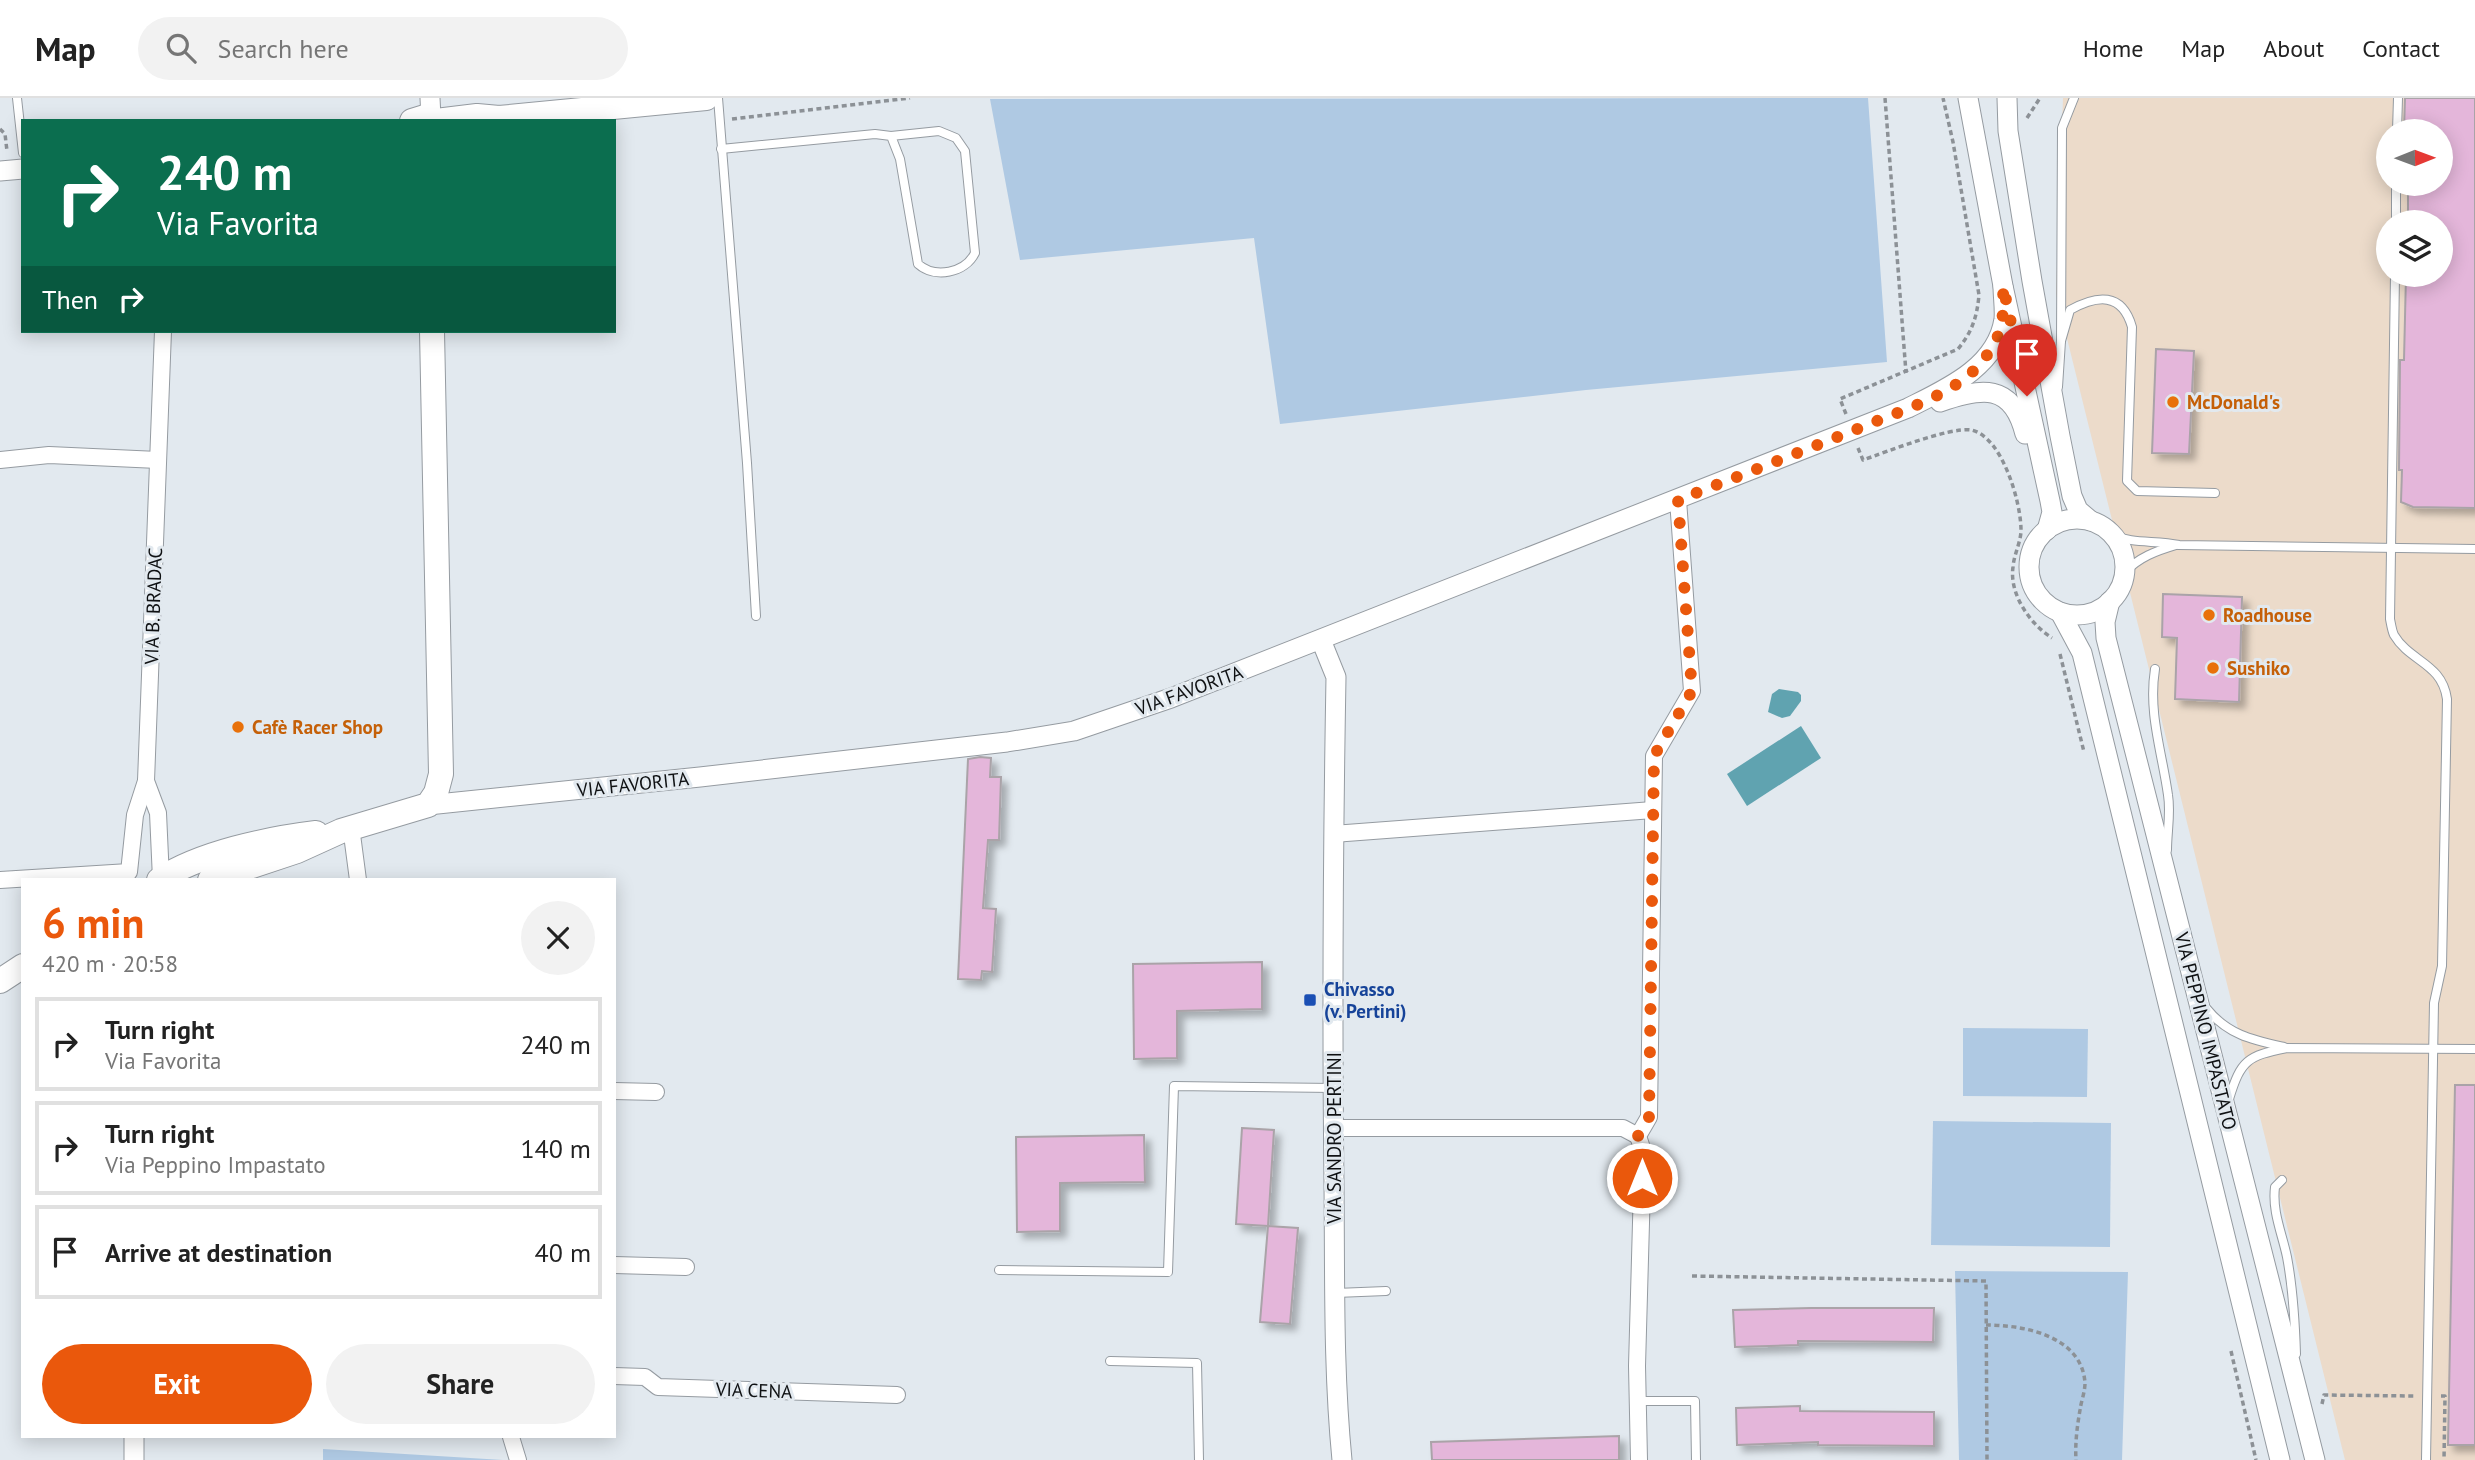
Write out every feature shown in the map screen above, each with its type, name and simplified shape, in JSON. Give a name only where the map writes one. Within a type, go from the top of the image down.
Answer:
[{"type":"main road","points":[[429,116],[477,116],[496,119],[706,98]]},
{"type":"main road","points":[[216,878],[298,851],[346,829],[428,805],[436,793],[441,774],[432,333]]},
{"type":"main road","points":[[164,878],[186,866],[277,838],[346,829]]},
{"type":"street","points":[[1968,98],[2003,286],[2052,512],[2030,558],[2030,575],[2035,590],[2046,603],[2060,612],[2090,614],[2104,607],[2123,583],[2123,553],[2105,528],[2078,510],[2072,496],[2010,145],[2007,98]]},
{"type":"street","name":"VIA FAVORITA","points":[[428,805],[1007,742],[1074,731],[1171,698],[1321,640],[1908,408],[1962,380],[1978,366],[1996,341],[2004,320],[2003,286]]},
{"type":"street","name":"VIA B. BRADAC","points":[[160,878],[158,813],[146,781],[163,333]]},
{"type":"street","name":"VIA FAVORITA","points":[[1908,408],[1988,390],[2003,397],[2017,411],[2024,429],[2042,510],[2042,536]]},
{"type":"street","points":[[0,460],[50,455],[158,460]]},
{"type":"street","points":[[1638,1136],[1649,1117],[1654,756],[1692,691],[1678,500]]},
{"type":"street","points":[[2042,536],[2068,521],[2091,521]]},
{"type":"street","name":"VIA PEPPINO IMPASTATO","points":[[2110,601],[2105,622],[2106,638],[2315,1460]]},
{"type":"street","name":"VIA PEPPINO IMPASTATO","points":[[2060,612],[2082,653],[2280,1460]]},
{"type":"street","name":"VIA SANDRO PERTINI","points":[[1321,640],[1336,677],[1333,834],[1334,1128],[1339,1429]]},
{"type":"street","points":[[32,878],[129,872],[135,815],[146,781]]},
{"type":"street","points":[[1333,834],[1653,810]]},
{"type":"street","points":[[346,829],[358,878]]},
{"type":"street","points":[[0,880],[21,879]]},
{"type":"street","points":[[616,1091],[656,1092]]},
{"type":"street","points":[[1334,1128],[1623,1128],[1638,1136],[1643,1151],[1639,1460]]},
{"type":"street","points":[[616,1265],[686,1267]]},
{"type":"street","name":"VIA CENA","points":[[616,1376],[645,1377],[658,1387],[897,1395]]},
{"type":"street","points":[[1331,1460],[1339,1429]]},
{"type":"street","points":[[1339,1429],[1342,1460]]},
{"type":"street","points":[[134,1438],[134,1460]]},
{"type":"street","points":[[511,1438],[518,1460]]},
{"type":"lane","points":[[17,98],[21,135]]},
{"type":"lane","points":[[718,98],[747,463],[756,616]]},
{"type":"lane","points":[[2057,418],[2061,341],[2062,128],[2074,98]]},
{"type":"lane","points":[[2397,119],[2398,98]]},
{"type":"lane","points":[[721,149],[875,134],[891,136],[939,131],[956,138],[965,151],[975,253],[970,263],[961,269],[943,272],[925,270],[918,264],[900,159],[891,136]]},
{"type":"lane","points":[[2395,287],[2390,619],[2393,634],[2440,676],[2447,699],[2441,966],[2434,1003],[2426,1460]]},
{"type":"lane","points":[[2061,341],[2070,310],[2088,300],[2105,298],[2118,304],[2128,314],[2132,327],[2127,481],[2137,491],[2215,493]]},
{"type":"lane","points":[[2112,535],[2125,540],[2158,540],[2179,545],[2475,549]]},
{"type":"lane","points":[[2124,573],[2145,556],[2179,545]]},
{"type":"lane","points":[[2155,669],[2152,688],[2154,724],[2169,797],[2166,871]]},
{"type":"lane","points":[[2198,998],[2219,1024],[2253,1040],[2287,1048],[2475,1049]]},
{"type":"lane","points":[[2225,1110],[2241,1068],[2251,1058],[2287,1048]]},
{"type":"lane","points":[[999,1269],[1168,1272],[1174,1086],[1334,1088]]},
{"type":"lane","points":[[2282,1180],[2275,1187],[2274,1207],[2293,1301],[2299,1399]]},
{"type":"lane","points":[[1335,1293],[1386,1291]]},
{"type":"lane","points":[[1110,1361],[1197,1363],[1199,1460]]},
{"type":"lane","points":[[1638,1401],[1695,1401],[1696,1460]]},
{"type":"path","points":[[727,120],[910,98]]},
{"type":"path","points":[[1885,98],[1906,373]]},
{"type":"path","points":[[1943,98],[1979,295],[1970,335],[1958,349],[1840,399],[1863,460],[1950,432],[1970,430],[1984,435],[2000,455],[2018,502],[2021,532],[2013,581],[2028,615],[2041,631],[2053,639]]},
{"type":"path","points":[[2027,119],[2040,98]]},
{"type":"path","points":[[0,130],[5,134],[11,170]]},
{"type":"path","points":[[2058,648],[2087,765]]},
{"type":"path","points":[[1692,1276],[1986,1281],[1987,1460]]},
{"type":"path","points":[[1986,1325],[2029,1328],[2068,1348],[2080,1364],[2085,1384],[2076,1460]]},
{"type":"path","points":[[2230,1346],[2256,1460]]},
{"type":"path","points":[[2322,1406],[2324,1395],[2445,1396],[2444,1460]]},
{"type":"shaded area","points":[[1868,98],[1887,362],[1586,390],[1280,424],[1254,238],[1020,260],[990,99]]},
{"type":"shaded area","points":[[2063,98],[2475,98],[2475,1460],[2345,1460],[2056,294]]},
{"type":"shaded area","points":[[1779,689],[1798,692],[1801,695],[1801,701],[1790,716],[1782,718],[1768,712],[1772,694]]},
{"type":"shaded area","points":[[1801,726],[1821,758],[1747,806],[1727,774]]},
{"type":"shaded area","points":[[1963,1028],[2088,1029],[2087,1097],[1963,1096]]},
{"type":"shaded area","points":[[1933,1121],[2111,1123],[2110,1247],[1931,1245]]},
{"type":"shaded area","points":[[1955,1271],[2128,1272],[2122,1460],[1959,1460]]},
{"type":"shaded area","points":[[323,1449],[503,1460],[323,1460]]},
{"type":"building","points":[[2405,98],[2475,98],[2475,508],[2413,507],[2401,502],[2400,360],[2404,360],[2406,287],[2453,287],[2453,210],[2408,210],[2408,196],[2454,196],[2454,119],[2404,119]]},
{"type":"building","name":"McDonald's","points":[[2156,349],[2194,351],[2189,454],[2152,453]]},
{"type":"building","points":[[2163,594],[2242,597],[2239,702],[2175,699],[2177,638],[2162,637]]},
{"type":"building","points":[[991,758],[990,777],[1001,777],[999,840],[988,840],[983,908],[996,909],[992,972],[982,971],[981,980],[958,979],[968,759]]},
{"type":"building","points":[[1262,962],[1262,1009],[1177,1011],[1177,1058],[1134,1059],[1133,964]]},
{"type":"building","points":[[2455,1085],[2475,1085],[2475,1445],[2448,1445]]},
{"type":"building","points":[[1242,1128],[1274,1130],[1268,1226],[1236,1224]]},
{"type":"building","points":[[1144,1135],[1145,1182],[1060,1183],[1060,1231],[1017,1232],[1016,1137]]},
{"type":"building","points":[[1268,1226],[1298,1228],[1290,1324],[1260,1322]]},
{"type":"building","points":[[1934,1308],[1933,1342],[1798,1341],[1798,1345],[1735,1347],[1733,1310]]},
{"type":"building","points":[[1800,1406],[1800,1411],[1934,1412],[1934,1446],[1818,1445],[1818,1442],[1737,1445],[1736,1408]]},
{"type":"building","points":[[1619,1436],[1619,1460],[1432,1460],[1431,1442]]},
{"type":"place","name":"McDonald's","points":[[2173,402]]},
{"type":"place","name":"Roadhouse","points":[[2209,615]]},
{"type":"place","name":"Sushiko","points":[[2213,668]]},
{"type":"place","name":"Cafè Racer Shop","points":[[238,727]]},
{"type":"place","name":"Chivasso (v. Pertini)","points":[[1310,1000]]},
{"type":"route","points":[[1642,1178],[1643,1151],[1638,1136],[1649,1117],[1654,756],[1692,691],[1678,500],[1908,408],[1962,380],[1978,366],[1996,341],[2004,320],[2003,286],[2027,396]]}]
